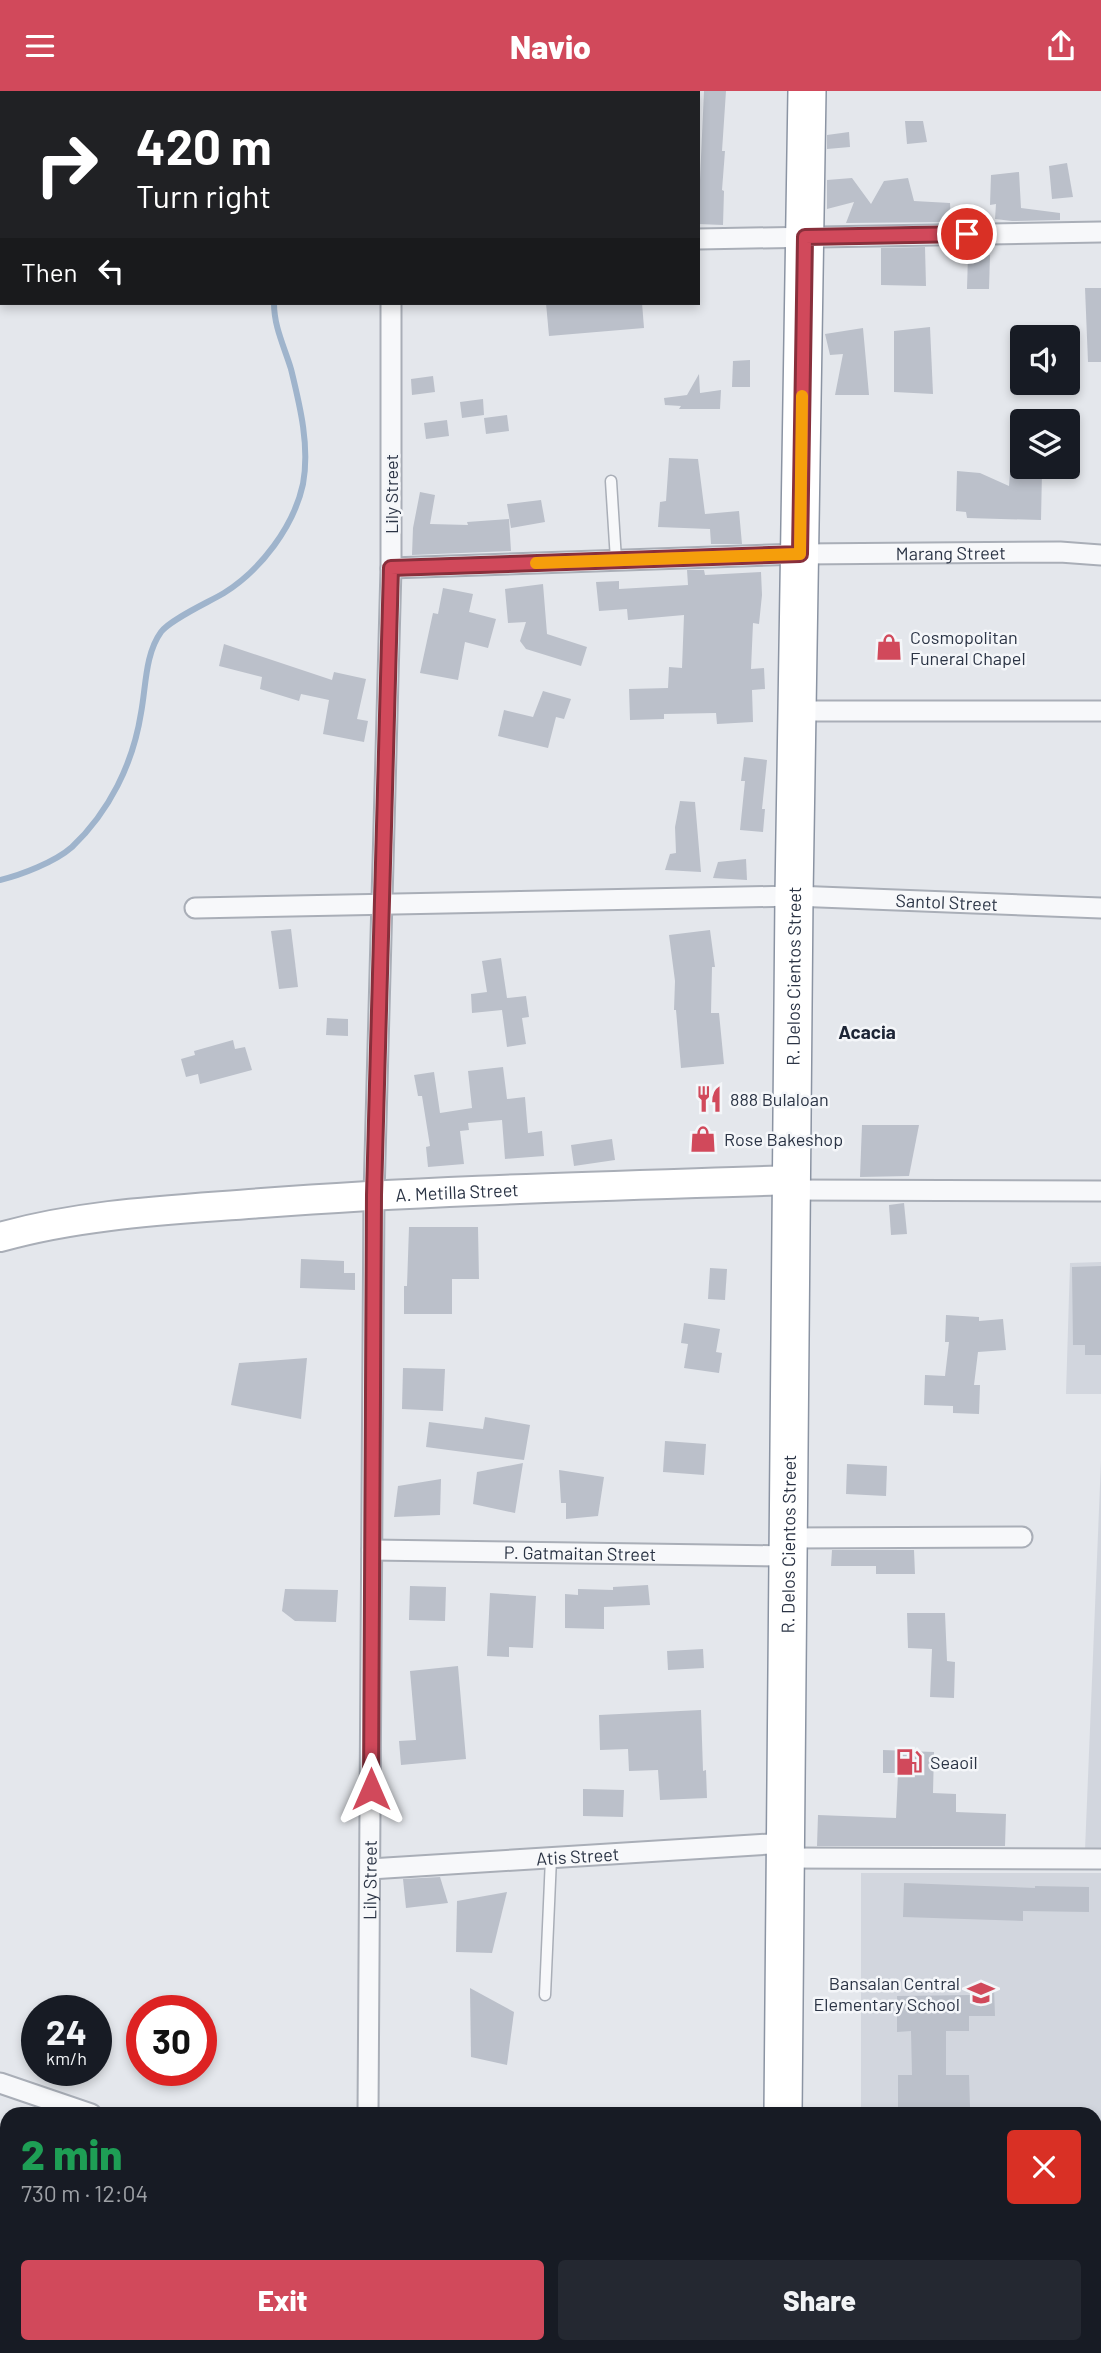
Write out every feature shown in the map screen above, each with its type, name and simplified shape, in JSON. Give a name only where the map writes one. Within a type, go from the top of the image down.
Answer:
[{"type":"highway","name":"R. Delos Cientos Street","points":[[783,2107],[794,896],[807,91]]},
{"type":"main road","name":"A. Metilla Street","points":[[0,1237],[70,1220],[118,1214],[374,1195],[791,1185]]},
{"type":"street","points":[[700,239],[1101,232]]},
{"type":"street","name":"Lily Street","points":[[368,2107],[374,1195],[391,568],[391,305]]},
{"type":"street","name":"Marang Street","points":[[391,568],[800,554],[1060,552],[1101,555]]},
{"type":"street","points":[[797,711],[1101,711]]},
{"type":"street","name":"Santol Street","points":[[195,908],[794,896],[1101,908]]},
{"type":"street","points":[[791,1185],[1101,1191]]},
{"type":"street","name":"P. Gatmaitan Street","points":[[372,1550],[788,1547],[1022,1538]]},
{"type":"street","name":"Atis Street","points":[[370,1869],[551,1858],[785,1851],[1101,1859]]},
{"type":"street","points":[[0,2083],[70,2107]]},
{"type":"lane","points":[[611,481],[615,560]]},
{"type":"lane","points":[[545,1995],[551,1858]]},
{"type":"shaded area","points":[[1101,1262],[1101,1394],[1066,1394],[1070,1263]]},
{"type":"shaded area","points":[[1101,1461],[1101,1851],[1085,1850]]},
{"type":"shaded area","name":"Bansalan Central Elementary School","points":[[861,1873],[1101,1873],[1101,2107],[861,2107]]},
{"type":"building","points":[[704,91],[726,91],[722,151],[725,151],[723,225],[700,224]]},
{"type":"building","points":[[905,121],[923,121],[927,142],[907,144]]},
{"type":"building","points":[[849,132],[850,147],[827,149],[827,135]]},
{"type":"building","points":[[1067,163],[1073,197],[1052,199],[1049,166]]},
{"type":"building","points":[[1019,172],[1021,208],[1060,213],[1060,220],[995,219],[996,204],[990,205],[991,175]]},
{"type":"building","points":[[852,178],[871,204],[884,181],[908,178],[914,201],[950,203],[951,222],[846,223],[854,202],[827,209],[827,180]]},
{"type":"building","points":[[925,247],[926,286],[881,285],[881,248]]},
{"type":"building","points":[[968,255],[990,255],[989,289],[967,289]]},
{"type":"building","points":[[1085,288],[1101,288],[1101,362],[1088,362]]},
{"type":"building","points":[[546,305],[642,305],[644,328],[549,336]]},
{"type":"building","points":[[930,327],[933,394],[894,392],[894,331]]},
{"type":"building","points":[[863,328],[869,395],[835,395],[843,354],[830,355],[825,334]]},
{"type":"building","points":[[750,360],[750,387],[732,387],[733,361]]},
{"type":"building","points":[[699,374],[700,393],[721,390],[720,409],[679,409],[681,406],[665,405],[664,398],[687,395]]},
{"type":"building","points":[[433,376],[435,392],[412,395],[411,379]]},
{"type":"building","points":[[483,399],[484,415],[462,418],[460,402]]},
{"type":"building","points":[[507,415],[509,431],[486,434],[484,418]]},
{"type":"building","points":[[447,420],[449,436],[426,439],[424,423]]},
{"type":"building","points":[[669,458],[698,459],[705,514],[739,511],[742,544],[711,544],[710,529],[658,527],[660,502],[666,501]]},
{"type":"building","points":[[957,471],[980,473],[1009,486],[1010,473],[1010,479],[1042,479],[1041,520],[967,518],[966,512],[956,511]]},
{"type":"building","points":[[420,492],[435,495],[430,524],[468,525],[467,522],[509,519],[511,551],[412,555],[413,528]]},
{"type":"building","points":[[541,500],[545,522],[511,528],[507,504]]},
{"type":"building","points":[[687,570],[704,570],[705,575],[761,572],[762,595],[759,624],[753,623],[751,669],[764,668],[765,689],[752,690],[753,722],[717,724],[716,713],[664,714],[664,719],[630,720],[629,689],[668,688],[669,667],[682,668],[684,615],[628,620],[627,609],[599,611],[596,582],[619,581],[619,589],[688,585]]},
{"type":"building","points":[[543,584],[547,634],[587,647],[581,666],[526,649],[520,641],[526,622],[508,623],[505,589]]},
{"type":"building","points":[[443,588],[473,594],[469,612],[496,619],[488,648],[465,642],[458,680],[420,673],[433,613],[438,614]]},
{"type":"building","points":[[224,644],[332,680],[334,672],[366,679],[357,719],[368,721],[364,742],[323,734],[329,700],[301,694],[299,701],[260,689],[262,677],[219,666]]},
{"type":"building","points":[[543,691],[571,699],[564,719],[556,717],[548,748],[498,736],[504,710],[533,717]]},
{"type":"building","points":[[744,757],[767,760],[762,809],[765,809],[763,832],[740,830],[745,781],[741,781]]},
{"type":"building","points":[[680,801],[695,802],[701,872],[665,870],[670,854],[676,853],[675,827]]},
{"type":"building","points":[[746,859],[747,880],[713,878],[718,862]]},
{"type":"building","points":[[291,929],[298,987],[279,989],[271,931]]},
{"type":"building","points":[[710,930],[715,967],[712,967],[711,1013],[719,1013],[724,1064],[681,1068],[669,935]]},
{"type":"building","points":[[501,958],[507,998],[526,996],[529,1017],[522,1018],[526,1044],[507,1047],[502,1010],[472,1013],[471,994],[487,992],[482,961]]},
{"type":"building","points":[[327,1018],[348,1019],[348,1036],[326,1035]]},
{"type":"building","points":[[233,1040],[235,1049],[245,1047],[252,1070],[200,1084],[198,1074],[186,1077],[181,1059],[195,1055],[194,1051]]},
{"type":"building","points":[[503,1067],[507,1099],[525,1097],[528,1133],[542,1131],[544,1156],[505,1159],[502,1120],[468,1123],[469,1130],[460,1131],[464,1164],[428,1167],[426,1147],[430,1146],[422,1096],[418,1096],[414,1075],[434,1072],[440,1113],[472,1108],[468,1071]]},
{"type":"building","points":[[862,1125],[919,1125],[909,1176],[860,1177]]},
{"type":"building","points":[[612,1139],[615,1160],[574,1166],[571,1145]]},
{"type":"building","points":[[904,1203],[907,1234],[891,1235],[889,1205]]},
{"type":"building","points":[[409,1227],[478,1227],[479,1279],[452,1279],[452,1314],[404,1314]]},
{"type":"building","points":[[301,1259],[344,1261],[344,1273],[355,1273],[355,1290],[300,1288]]},
{"type":"building","points":[[1101,1266],[1101,1355],[1085,1355],[1085,1345],[1073,1345],[1072,1267]]},
{"type":"building","points":[[710,1268],[727,1269],[725,1300],[708,1299]]},
{"type":"building","points":[[946,1315],[979,1317],[979,1321],[1003,1319],[1006,1350],[978,1352],[974,1385],[980,1385],[979,1414],[953,1413],[953,1406],[924,1405],[925,1375],[945,1376],[949,1342],[945,1342]]},
{"type":"building","points":[[684,1323],[720,1329],[716,1352],[722,1353],[719,1373],[684,1368],[688,1344],[681,1343]]},
{"type":"building","points":[[307,1358],[301,1419],[231,1405],[239,1363]]},
{"type":"building","points":[[403,1368],[445,1369],[443,1411],[402,1409]]},
{"type":"building","points":[[485,1417],[530,1425],[524,1460],[426,1447],[429,1422],[483,1429]]},
{"type":"building","points":[[665,1441],[706,1444],[704,1475],[663,1472]]},
{"type":"building","points":[[523,1463],[515,1513],[473,1504],[477,1472]]},
{"type":"building","points":[[847,1464],[887,1466],[886,1496],[846,1494]]},
{"type":"building","points":[[559,1470],[604,1477],[598,1516],[566,1519],[566,1503],[561,1503]]},
{"type":"building","points":[[441,1479],[440,1515],[394,1517],[398,1486]]},
{"type":"building","points":[[832,1550],[914,1550],[915,1574],[876,1574],[876,1566],[831,1566]]},
{"type":"building","points":[[648,1585],[650,1605],[604,1607],[604,1629],[565,1628],[565,1594],[578,1595],[578,1589],[613,1590],[613,1587]]},
{"type":"building","points":[[410,1586],[446,1587],[445,1621],[409,1620]]},
{"type":"building","points":[[285,1589],[338,1590],[336,1622],[295,1621],[282,1611]]},
{"type":"building","points":[[490,1593],[536,1596],[533,1648],[509,1647],[509,1657],[487,1656]]},
{"type":"building","points":[[907,1613],[945,1613],[947,1661],[955,1662],[954,1698],[930,1697],[932,1649],[908,1648]]},
{"type":"building","points":[[703,1649],[704,1668],[668,1670],[667,1651]]},
{"type":"building","points":[[458,1666],[466,1759],[401,1765],[399,1741],[416,1740],[410,1671]]},
{"type":"building","points":[[701,1710],[703,1771],[706,1770],[707,1798],[660,1800],[658,1770],[629,1771],[628,1749],[600,1750],[599,1715]]},
{"type":"building","points":[[883,1750],[934,1752],[933,1793],[956,1794],[956,1812],[1006,1814],[1005,1846],[817,1846],[818,1815],[896,1818],[898,1773],[883,1773]]},
{"type":"building","points":[[583,1789],[624,1790],[623,1817],[583,1816]]},
{"type":"building","points":[[440,1877],[448,1903],[406,1908],[403,1879]]},
{"type":"building","points":[[904,1883],[1035,1888],[1089,1887],[1089,1912],[1023,1911],[1023,1921],[903,1917]]},
{"type":"building","points":[[507,1892],[492,1953],[456,1952],[457,1901]]},
{"type":"building","points":[[994,1987],[995,2016],[969,2016],[969,2031],[946,2031],[946,2075],[969,2075],[970,2107],[898,2107],[898,2075],[912,2075],[911,2031],[897,2032],[897,1996],[972,1995],[972,1988]]},
{"type":"building","points":[[470,1988],[514,2012],[507,2065],[471,2057]]},
{"type":"waterway","points":[[0,880],[57,858],[85,833],[108,803],[132,751],[149,660],[161,632],[181,616],[224,593],[251,572],[274,546],[292,516],[303,484],[305,441],[298,397],[274,305]]},
{"type":"slow traffic","points":[[536,563],[800,554],[802,396]]},
{"type":"place","name":"Cosmopolitan Funeral Chapel","points":[[889,647]]},
{"type":"place","name":"888 Bulaloan","points":[[709,1099]]},
{"type":"place","name":"Rose Bakeshop","points":[[703,1139]]},
{"type":"place","name":"Seaoil","points":[[909,1762]]},
{"type":"place","name":"Bansalan Central Elementary School","points":[[981,1993]]},
{"type":"district","name":"Acacia","points":[[867,1031]]},
{"type":"route","points":[[371,1789],[374,1195],[391,568],[800,554],[805,237],[967,234]]}]
